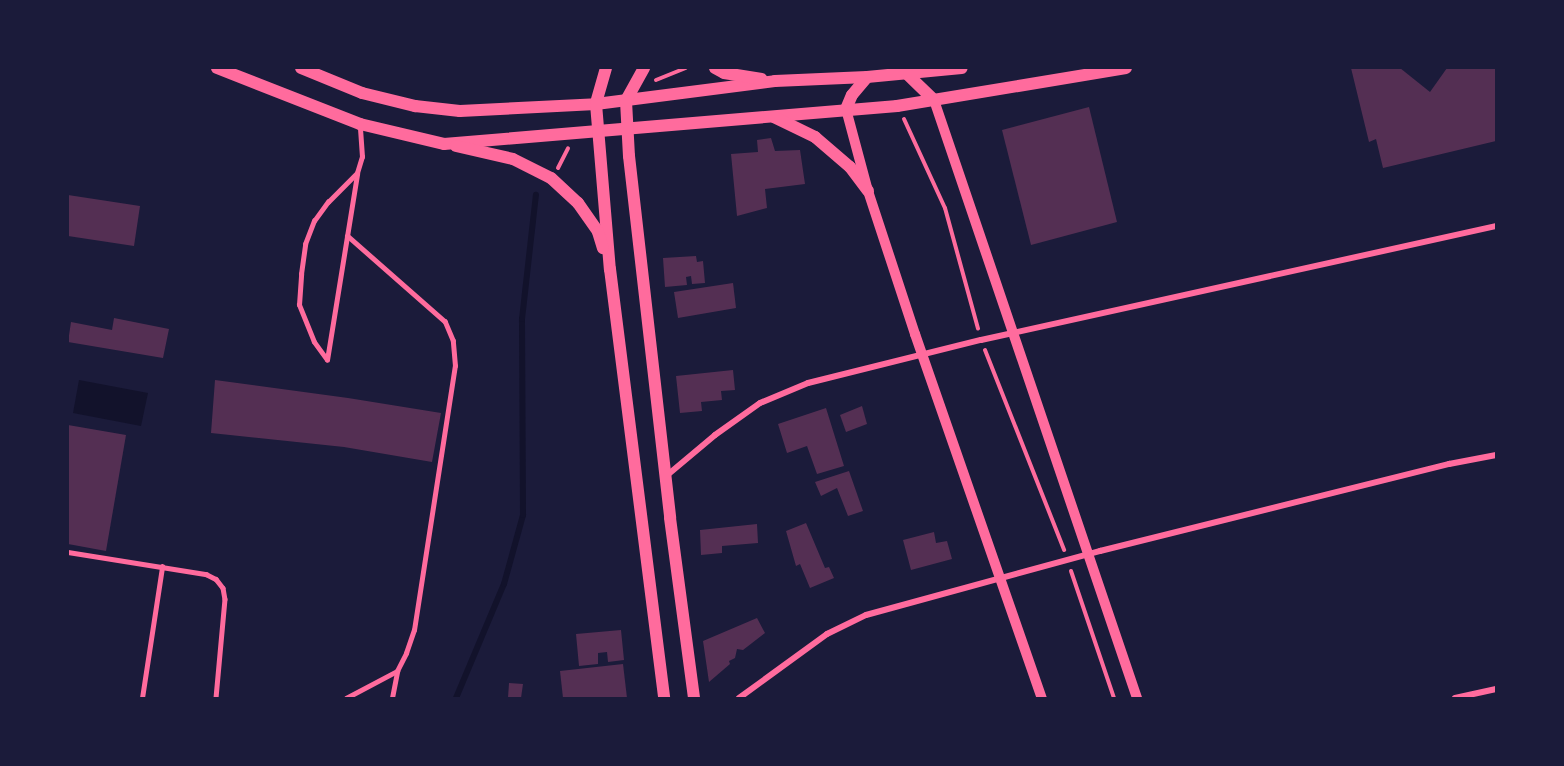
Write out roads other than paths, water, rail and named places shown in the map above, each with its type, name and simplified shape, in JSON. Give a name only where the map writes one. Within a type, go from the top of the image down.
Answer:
[{"type":"main road","points":[[217,68],[360,124],[513,159],[551,178],[578,203],[598,232],[610,269]]},
{"type":"main road","points":[[301,68],[362,93],[415,106],[460,111],[596,104],[775,81],[867,77],[962,68]]},
{"type":"main road","points":[[606,68],[596,104],[610,269],[664,699]]},
{"type":"main road","points":[[644,68],[626,101],[627,128],[665,477],[694,699]]},
{"type":"main road","points":[[715,68],[724,73],[775,81]]},
{"type":"main road","points":[[444,144],[897,106],[1126,68]]},
{"type":"main road","points":[[906,73],[934,100]]},
{"type":"main road","points":[[846,109],[852,94],[867,77]]},
{"type":"main road","points":[[770,115],[815,137],[850,167],[868,191]]},
{"type":"street","points":[[934,100],[1137,699]]},
{"type":"street","points":[[846,109],[868,191],[1042,699]]},
{"type":"street","points":[[665,477],[715,435],[760,404],[808,383],[981,340],[1497,226]]},
{"type":"street","points":[[739,699],[827,633],[866,615],[1087,555],[1438,467],[1497,455]]},
{"type":"street","points":[[1455,699],[1497,689]]},
{"type":"lane","points":[[357,173],[328,202],[314,221],[304,254],[299,305],[314,342],[327,360],[357,173],[362,158],[360,124]]},
{"type":"lane","points":[[347,236],[445,322],[453,340],[455,366],[414,630],[397,671],[392,699]]},
{"type":"lane","points":[[68,552],[206,574],[216,579],[223,588],[225,599],[216,699]]},
{"type":"lane","points":[[142,699],[162,567]]},
{"type":"lane","points":[[346,699],[354,697],[397,671]]},
{"type":"waterway","points":[[456,698],[504,584],[523,515],[522,319],[536,195]]}]
